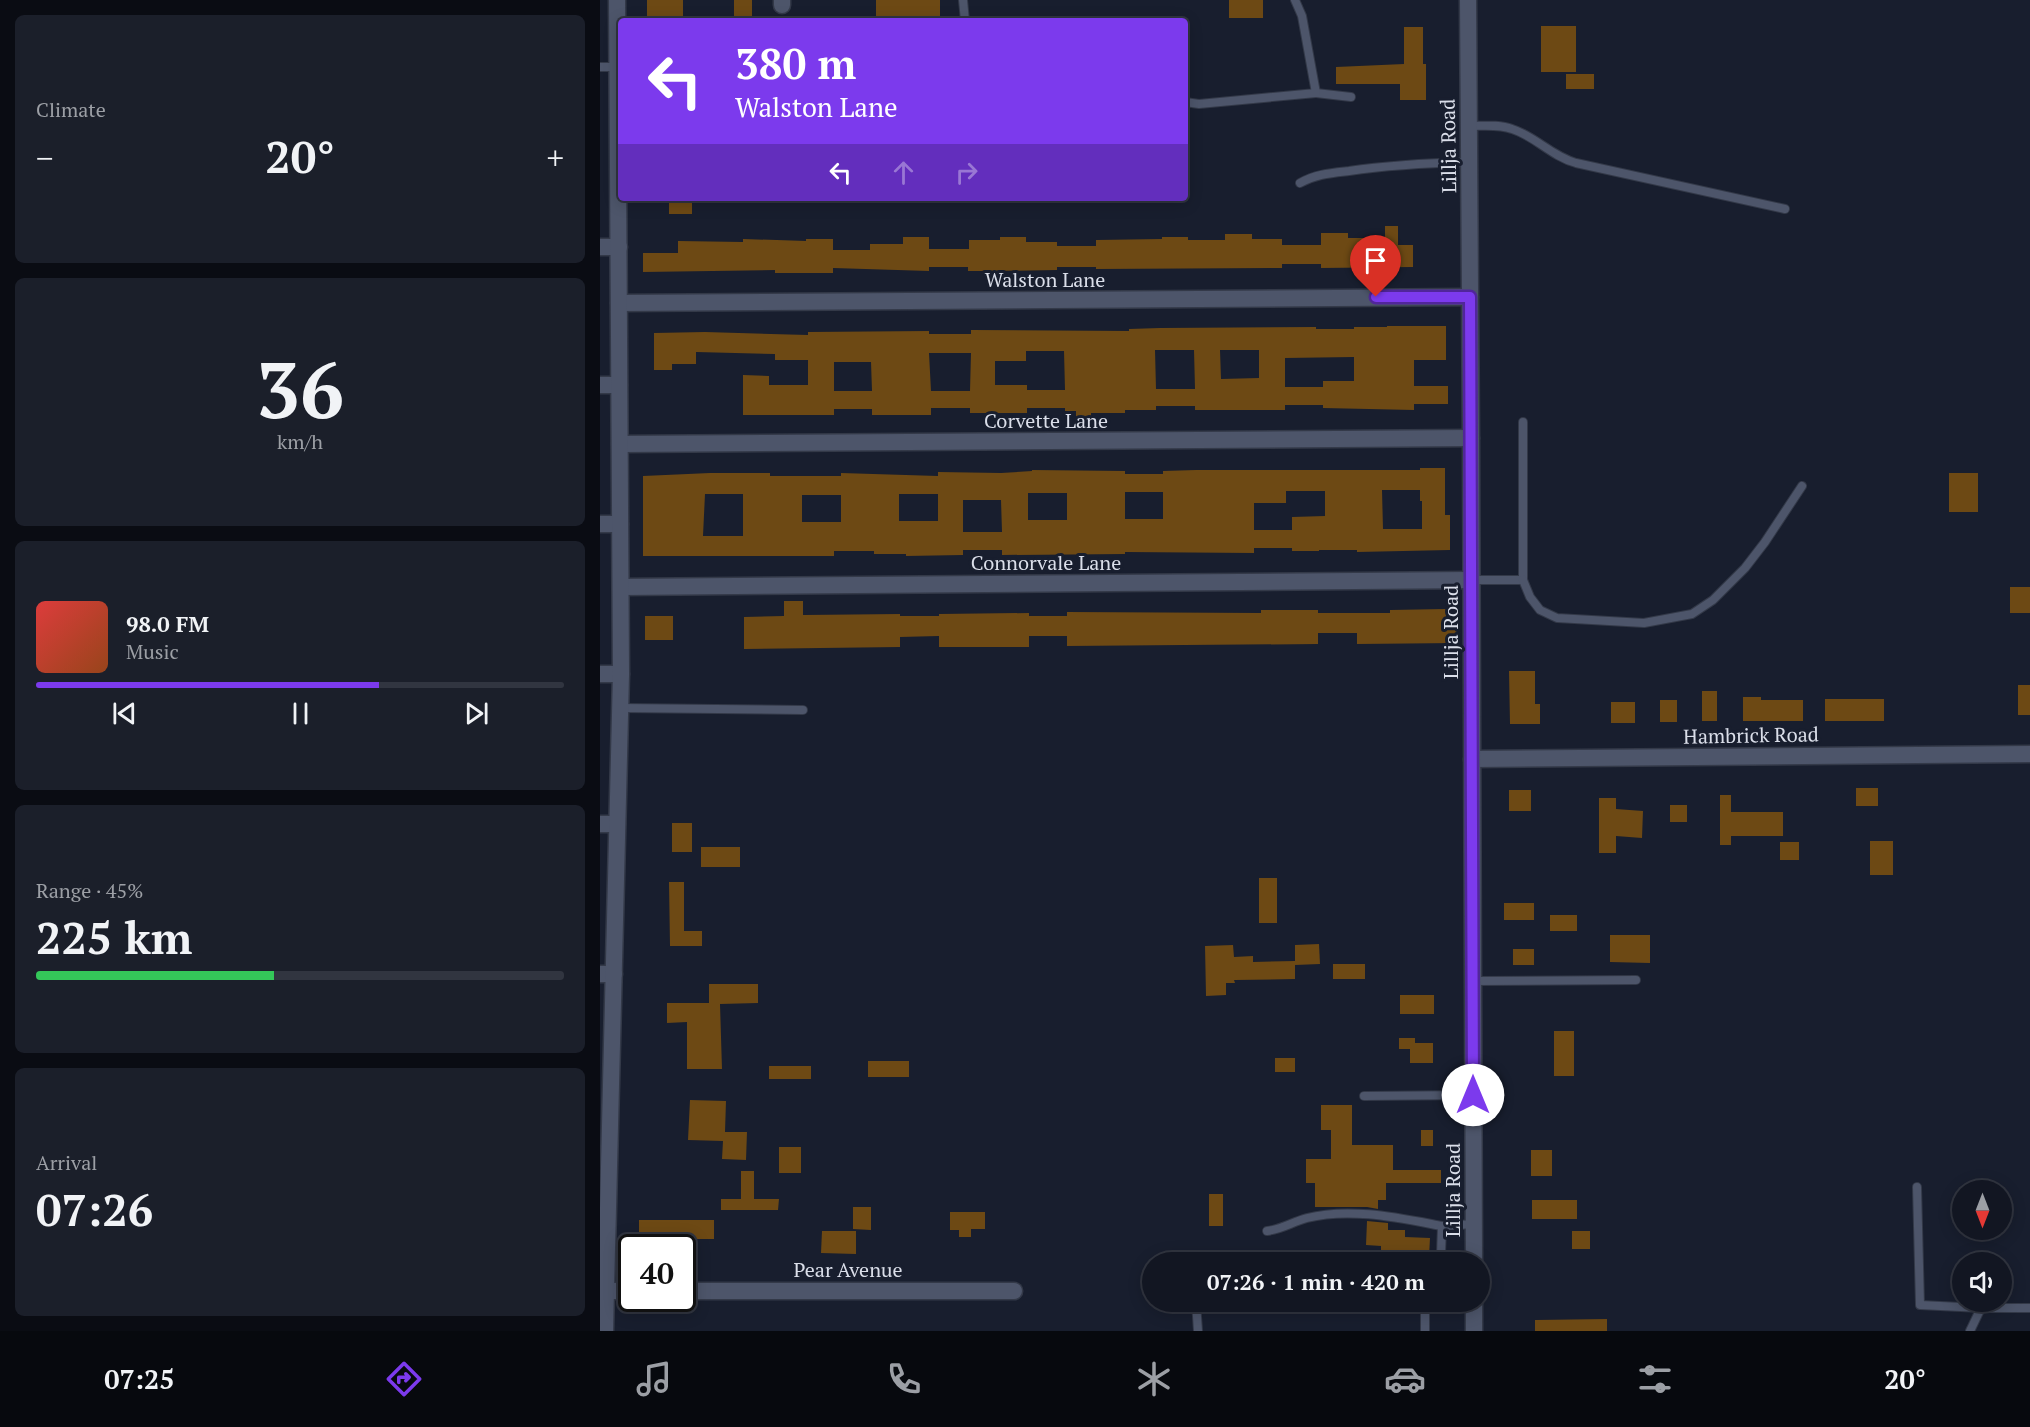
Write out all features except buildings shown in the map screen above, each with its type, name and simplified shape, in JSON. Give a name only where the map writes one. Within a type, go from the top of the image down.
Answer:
[{"type":"street","points":[[617,0],[618,156]]},
{"type":"street","name":"Lillja Road","points":[[1468,0],[1472,438],[1474,1252]]},
{"type":"street","points":[[606,1331],[604,1282],[608,824],[620,708],[621,674],[618,201]]},
{"type":"street","points":[[600,247],[619,247]]},
{"type":"street","name":"Walston Lane","points":[[619,303],[1470,297]]},
{"type":"street","points":[[600,385],[619,385]]},
{"type":"street","name":"Corvette Lane","points":[[620,444],[1472,438]]},
{"type":"street","points":[[600,524],[620,524]]},
{"type":"street","name":"Connorvale Lane","points":[[621,587],[1471,580]]},
{"type":"street","points":[[600,674],[621,674]]},
{"type":"street","name":"Hambrick Road","points":[[1472,759],[2030,753]]},
{"type":"street","name":"Pear Avenue","points":[[696,1291],[1014,1291]]},
{"type":"street","points":[[1474,1312],[1474,1331]]},
{"type":"lane","points":[[963,0],[965,18]]},
{"type":"lane","points":[[1295,0],[1302,16],[1316,93]]},
{"type":"lane","points":[[600,67],[617,66]]},
{"type":"lane","points":[[1188,102],[1199,104],[1316,93],[1351,97]]},
{"type":"lane","points":[[1469,126],[1497,126],[1513,129],[1560,158],[1576,163],[1785,209]]},
{"type":"lane","points":[[1300,183],[1312,176],[1362,169],[1410,164],[1469,162]]},
{"type":"lane","points":[[1523,422],[1522,580],[1530,597],[1540,610],[1557,618],[1644,623],[1692,614],[1713,600],[1745,568],[1802,486]]},
{"type":"lane","points":[[1471,580],[1522,580]]},
{"type":"lane","points":[[620,708],[803,710]]},
{"type":"lane","points":[[1473,981],[1636,980]]},
{"type":"lane","points":[[1364,1096],[1473,1095]]},
{"type":"lane","points":[[1917,1187],[1920,1305],[1952,1307]]},
{"type":"lane","points":[[1267,1231],[1281,1229],[1306,1219],[1329,1215],[1402,1218],[1442,1226],[1474,1224]]},
{"type":"lane","points":[[1442,1226],[1442,1252]]},
{"type":"lane","points":[[2012,1308],[2030,1308]]},
{"type":"lane","points":[[1197,1312],[1198,1331]]},
{"type":"lane","points":[[1425,1312],[1425,1331]]},
{"type":"lane","points":[[1970,1331],[1979,1312]]},
{"type":"route","points":[[1376,297],[1470,297],[1473,1095]]}]
